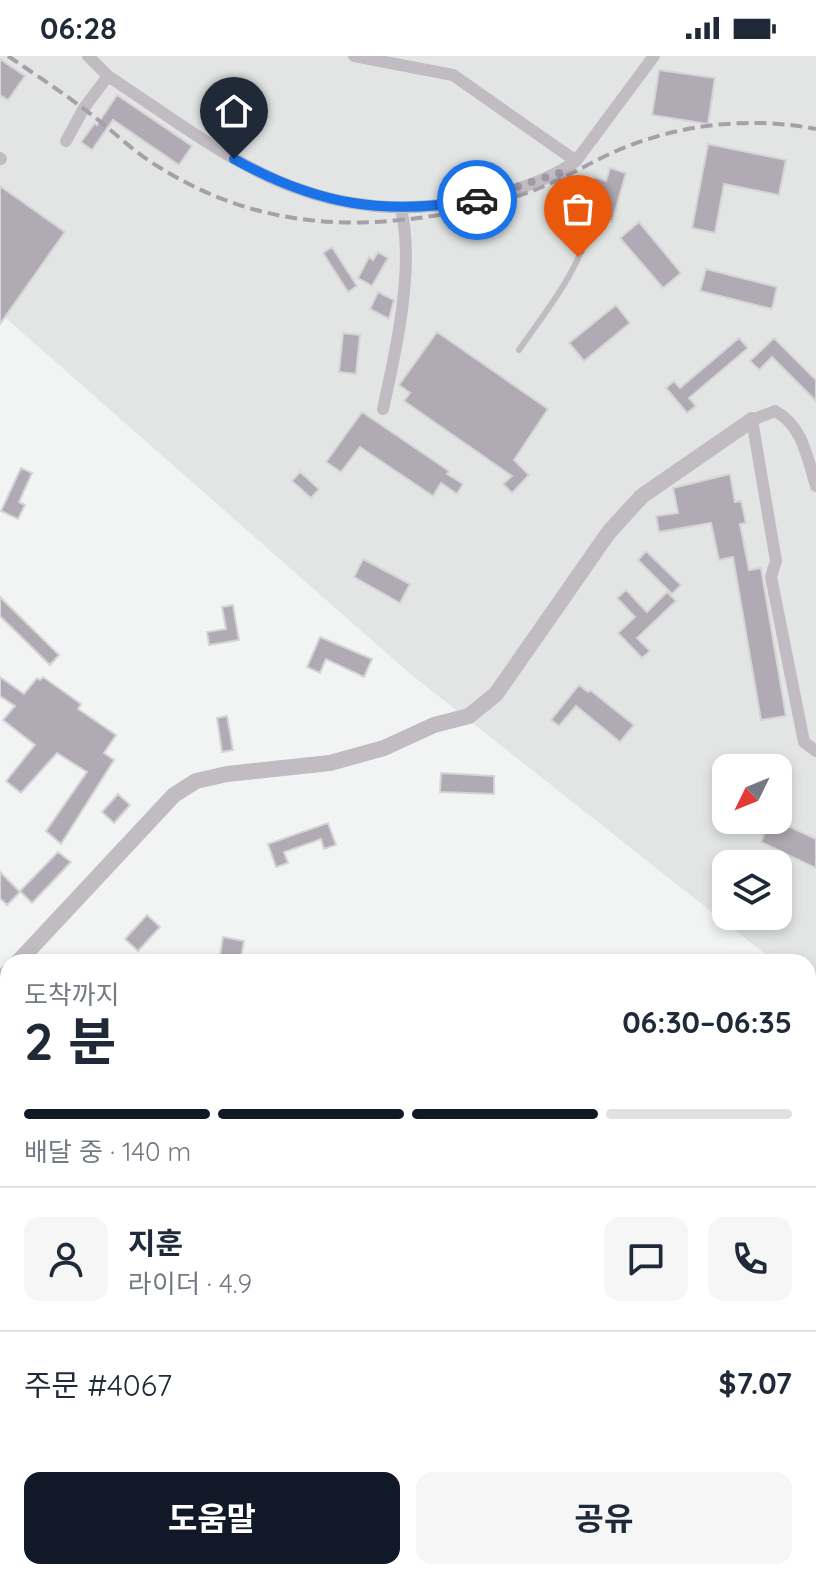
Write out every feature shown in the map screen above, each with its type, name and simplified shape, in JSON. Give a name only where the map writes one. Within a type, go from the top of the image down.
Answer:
[{"type":"street","points":[[88,56],[108,76],[265,176],[314,196],[341,203],[401,209],[479,199],[559,173],[576,161],[654,56]]},
{"type":"street","points":[[354,56],[453,75],[576,161]]},
{"type":"street","points":[[66,141],[84,108],[108,76]]},
{"type":"street","points":[[383,409],[407,261],[407,235],[401,209]]},
{"type":"street","points":[[25,954],[174,795],[196,781],[285,765],[330,763],[384,748],[434,725],[469,716],[496,694],[609,532],[642,496],[752,420],[775,411],[788,418],[800,434],[816,486]]},
{"type":"street","points":[[752,420],[776,561],[771,577],[804,742],[816,751]]},
{"type":"lane","points":[[519,350],[555,297],[586,240],[585,213],[559,173]]},
{"type":"shaded area","points":[[0,56],[816,56],[816,954],[765,954],[735,930],[792,930],[792,850],[712,850],[712,912],[408,672],[0,313]]},
{"type":"building","points":[[0,59],[25,76],[8,100],[0,95]]},
{"type":"building","points":[[659,70],[715,78],[708,124],[652,115]]},
{"type":"building","points":[[117,95],[192,146],[179,165],[113,120],[92,150],[81,142]]},
{"type":"building","points":[[708,144],[786,160],[779,195],[724,184],[715,233],[692,228]]},
{"type":"building","points":[[610,168],[626,173],[612,222],[592,213],[600,192],[590,189],[594,177],[606,181]]},
{"type":"building","points":[[0,186],[65,232],[0,324]]},
{"type":"building","points":[[639,222],[681,273],[663,288],[620,238]]},
{"type":"building","points":[[332,247],[357,286],[348,292],[323,253]]},
{"type":"building","points":[[378,252],[388,258],[372,286],[358,278],[369,257],[373,260]]},
{"type":"building","points":[[706,269],[777,287],[772,309],[700,291]]},
{"type":"building","points":[[378,292],[394,300],[389,319],[370,309]]},
{"type":"building","points":[[616,305],[630,323],[584,361],[569,343]]},
{"type":"building","points":[[437,332],[548,409],[514,460],[529,475],[512,493],[503,484],[512,476],[404,401],[410,393],[399,385]]},
{"type":"building","points":[[343,333],[360,335],[356,374],[339,372]]},
{"type":"building","points":[[739,338],[748,348],[689,398],[696,406],[687,413],[666,388],[674,381],[680,388]]},
{"type":"building","points":[[774,338],[816,380],[816,401],[772,357],[759,370],[750,361]]},
{"type":"building","points":[[362,412],[449,471],[447,474],[463,484],[457,494],[441,483],[433,496],[360,447],[341,472],[326,462]]},
{"type":"building","points":[[21,468],[32,473],[19,502],[25,505],[18,519],[1,511]]},
{"type":"building","points":[[300,472],[319,489],[311,498],[292,481]]},
{"type":"building","points":[[730,474],[735,502],[741,501],[746,523],[740,524],[749,570],[761,568],[786,716],[761,720],[733,557],[719,560],[711,523],[659,532],[656,516],[678,513],[673,488]]},
{"type":"building","points":[[646,551],[681,585],[672,594],[638,560]]},
{"type":"building","points":[[363,559],[410,584],[400,603],[354,577]]},
{"type":"building","points":[[626,590],[647,612],[667,592],[676,601],[637,638],[650,651],[642,658],[618,633],[635,617],[617,598]]},
{"type":"building","points":[[0,597],[59,655],[50,665],[0,616]]},
{"type":"building","points":[[233,605],[239,640],[209,645],[207,632],[226,629],[222,607]]},
{"type":"building","points":[[320,637],[372,659],[364,677],[326,659],[320,673],[307,667]]},
{"type":"building","points":[[0,677],[24,694],[37,678],[40,680],[43,677],[81,704],[78,709],[116,735],[104,753],[114,760],[61,844],[46,831],[87,772],[57,753],[21,793],[6,781],[35,745],[3,720],[15,706],[0,696]]},
{"type":"building","points":[[579,685],[588,692],[590,690],[634,725],[620,742],[576,706],[559,726],[551,720]]},
{"type":"building","points":[[227,716],[233,750],[222,752],[217,718]]},
{"type":"building","points":[[441,773],[494,776],[494,794],[440,792]]},
{"type":"building","points":[[118,794],[130,805],[114,823],[102,812]]},
{"type":"building","points":[[328,823],[336,845],[324,849],[321,839],[284,852],[288,863],[276,867],[268,844]]},
{"type":"building","points":[[792,828],[816,839],[816,868],[792,857],[792,850],[778,850],[761,842],[762,834],[792,834]]},
{"type":"building","points":[[58,852],[71,862],[32,903],[20,891]]},
{"type":"building","points":[[0,872],[20,892],[7,905],[0,898]]},
{"type":"building","points":[[147,915],[160,927],[138,951],[125,939]]},
{"type":"building","points":[[223,937],[244,941],[242,954],[220,954]]},
{"type":"railway","points":[[8,56],[82,107],[150,161],[194,186],[264,212],[300,219],[374,222],[450,213],[537,189],[631,145],[699,127],[770,123],[816,129]]},
{"type":"way so far","points":[[477,200],[559,173],[585,213],[586,240],[578,257]]},
{"type":"route","points":[[234,159],[265,176],[314,196],[341,203],[401,209],[477,200]]}]
